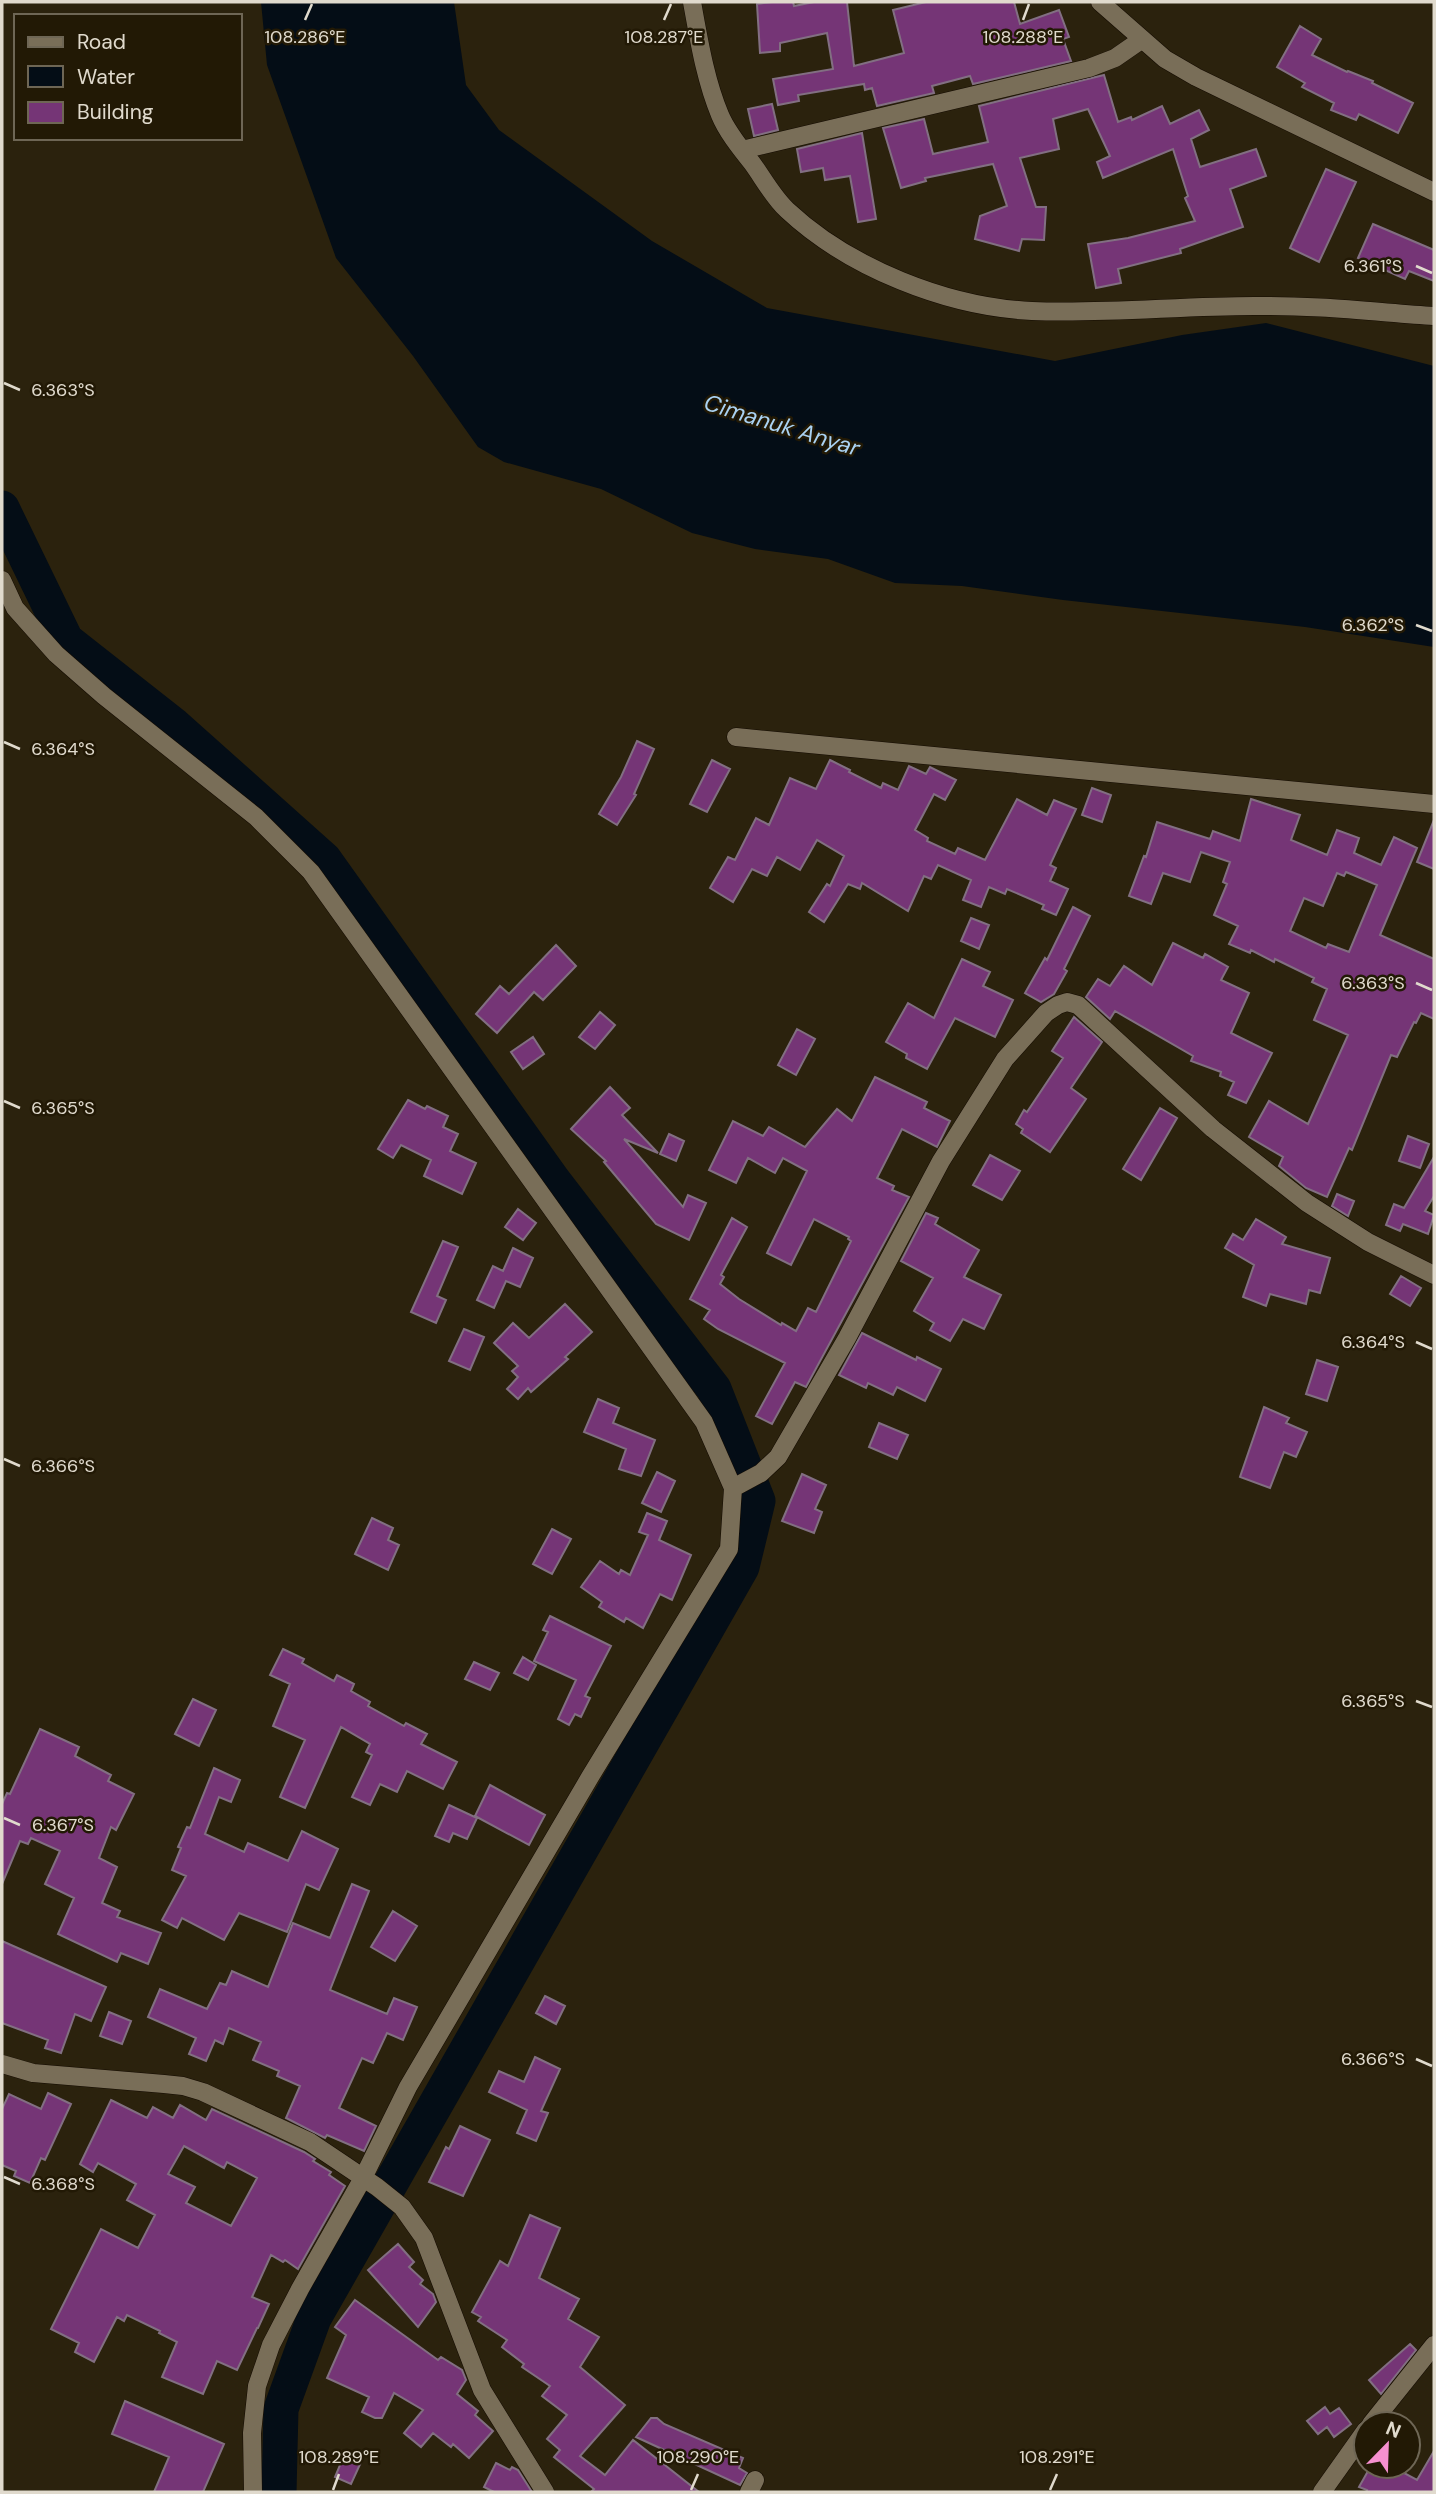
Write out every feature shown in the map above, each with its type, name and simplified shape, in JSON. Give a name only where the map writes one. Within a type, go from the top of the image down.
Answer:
[{"type":"street","points":[[692,2],[703,60],[720,116],[742,150],[785,208],[826,242],[876,269],[937,294],[983,305],[1031,311],[1256,306],[1434,316]]},
{"type":"street","points":[[1103,3],[1141,40],[1165,59],[1196,77],[1434,192]]},
{"type":"street","points":[[742,150],[1089,68],[1115,58],[1141,40]]},
{"type":"street","points":[[2,580],[15,608],[56,654],[132,720],[256,817],[311,872],[704,1422],[738,1486],[729,1549],[617,1732],[408,2087],[370,2182],[300,2289],[267,2355],[257,2386],[252,2433],[253,2492]]},
{"type":"street","points":[[736,737],[1434,804]]},
{"type":"street","points":[[738,1486],[761,1473],[778,1457],[847,1338],[941,1160],[1005,1059],[1046,1013],[1067,1002],[1079,1005],[1203,1121],[1307,1203],[1368,1242],[1434,1275]]},
{"type":"street","points":[[2,2064],[33,2073],[183,2086],[239,2108],[310,2143],[370,2182],[402,2207],[424,2238],[482,2390],[545,2492]]},
{"type":"street","points":[[1382,2410],[1434,2345]]},
{"type":"street","points":[[1322,2492],[1352,2450]]},
{"type":"water","name":"Cimanuk Anyar","points":[[261,2],[454,2],[466,85],[499,130],[652,241],[767,308],[1055,361],[1182,335],[1266,323],[1434,366],[1434,647],[1305,627],[962,586],[895,583],[828,559],[755,549],[692,533],[601,489],[504,462],[478,447],[413,356],[336,258],[267,65]]},
{"type":"building","points":[[793,2],[794,6],[814,2],[847,2],[854,66],[904,53],[893,10],[926,2],[1014,2],[1020,24],[1059,10],[1069,37],[1063,39],[1071,61],[973,84],[970,76],[932,86],[934,93],[877,106],[872,88],[865,90],[864,84],[798,95],[799,101],[778,105],[773,79],[833,69],[827,33],[780,43],[780,51],[760,53],[757,4]]},
{"type":"building","points":[[1300,26],[1321,39],[1312,55],[1373,81],[1372,83],[1413,103],[1398,133],[1359,114],[1356,120],[1331,110],[1334,103],[1302,87],[1305,83],[1277,67]]},
{"type":"building","points":[[1104,75],[1118,122],[1131,117],[1132,120],[1162,106],[1170,124],[1199,110],[1209,130],[1191,139],[1200,167],[1256,149],[1266,176],[1230,189],[1243,227],[1180,249],[1181,253],[1118,269],[1121,283],[1096,288],[1088,244],[1128,238],[1195,221],[1185,198],[1188,196],[1173,149],[1103,178],[1097,162],[1110,156],[1088,109],[1053,119],[1059,149],[1020,158],[1036,207],[1046,207],[1044,240],[1022,239],[1019,251],[975,239],[980,216],[1007,206],[993,164],[925,178],[926,181],[901,188],[883,128],[924,119],[933,154],[988,142],[979,106]]},
{"type":"building","points":[[772,104],[778,130],[754,136],[748,109]]},
{"type":"building","points":[[862,133],[876,219],[858,222],[850,176],[825,180],[823,168],[801,172],[797,149]]},
{"type":"building","points":[[1326,169],[1356,182],[1319,262],[1290,248]]},
{"type":"building","points":[[1373,224],[1434,250],[1434,281],[1409,271],[1405,279],[1358,258]]},
{"type":"building","points":[[637,741],[654,749],[634,794],[636,795],[617,825],[599,814],[621,777]]},
{"type":"building","points":[[712,760],[730,769],[707,812],[690,804]]},
{"type":"building","points":[[830,760],[881,788],[883,783],[898,790],[909,766],[926,774],[930,767],[956,780],[945,800],[934,794],[915,830],[928,838],[927,841],[955,854],[958,848],[985,860],[1017,799],[1047,815],[1054,800],[1076,809],[1050,865],[1056,868],[1050,881],[1068,889],[1056,915],[1042,909],[1044,905],[1007,889],[1005,894],[989,887],[981,907],[963,900],[971,880],[938,865],[931,879],[924,876],[908,911],[862,883],[860,889],[848,884],[824,922],[809,912],[827,884],[830,886],[844,856],[817,840],[800,870],[777,857],[767,876],[752,869],[733,902],[710,888],[728,857],[735,860],[756,818],[769,825],[790,778],[816,789]]},
{"type":"building","points":[[1092,788],[1111,795],[1102,822],[1082,815]]},
{"type":"building","points":[[1251,799],[1300,815],[1291,840],[1327,855],[1337,830],[1359,838],[1354,853],[1381,865],[1394,837],[1417,848],[1380,935],[1434,959],[1434,1019],[1421,1013],[1397,1057],[1391,1055],[1352,1150],[1349,1148],[1327,1197],[1306,1188],[1279,1166],[1283,1157],[1249,1137],[1269,1101],[1308,1124],[1348,1035],[1314,1020],[1327,989],[1312,982],[1314,978],[1275,959],[1274,962],[1251,950],[1250,953],[1229,944],[1238,926],[1214,915],[1227,884],[1223,882],[1230,862],[1201,852],[1190,882],[1163,873],[1151,904],[1129,896],[1157,822],[1210,839],[1213,831],[1240,841]],"holes":[[[1346,872],[1377,885],[1349,952],[1328,944],[1326,948],[1290,931],[1304,898],[1323,906],[1337,873],[1344,876]]]},
{"type":"building","points":[[1434,820],[1434,869],[1417,862]]},
{"type":"building","points":[[1073,907],[1090,916],[1064,969],[1067,971],[1054,994],[1041,1002],[1025,993],[1045,958],[1047,960]]},
{"type":"building","points":[[971,918],[989,925],[979,949],[961,941]]},
{"type":"building","points":[[1173,943],[1203,958],[1205,954],[1228,967],[1221,980],[1249,993],[1231,1033],[1272,1053],[1246,1103],[1228,1095],[1234,1082],[1220,1076],[1221,1072],[1191,1061],[1193,1056],[1115,1011],[1110,1019],[1086,997],[1098,979],[1110,986],[1124,966],[1152,985]]},
{"type":"building","points":[[556,945],[576,966],[543,1000],[534,992],[497,1033],[476,1014],[500,986],[509,994]]},
{"type":"building","points":[[962,959],[990,972],[983,986],[1013,1000],[995,1037],[955,1018],[927,1069],[906,1058],[907,1054],[886,1042],[908,1003],[934,1018]]},
{"type":"building","points":[[600,1012],[615,1025],[595,1049],[579,1037]]},
{"type":"building","points":[[1074,1017],[1102,1042],[1071,1088],[1086,1099],[1050,1152],[1021,1133],[1023,1129],[1016,1124],[1063,1058],[1052,1051]]},
{"type":"building","points":[[797,1029],[815,1039],[796,1075],[778,1065]]},
{"type":"building","points":[[533,1037],[544,1054],[523,1069],[511,1052]]},
{"type":"building","points":[[875,1077],[927,1102],[924,1108],[950,1121],[937,1147],[902,1129],[877,1178],[894,1186],[892,1190],[909,1197],[806,1387],[795,1382],[772,1424],[756,1416],[785,1363],[718,1329],[704,1319],[710,1310],[690,1299],[732,1218],[747,1227],[721,1275],[724,1277],[720,1284],[781,1325],[782,1323],[796,1331],[808,1308],[816,1312],[851,1241],[849,1237],[814,1219],[791,1265],[767,1253],[807,1171],[783,1158],[775,1173],[748,1158],[736,1183],[709,1170],[733,1121],[763,1136],[769,1127],[805,1147],[837,1109],[852,1121]]},
{"type":"building","points":[[610,1087],[630,1108],[622,1115],[658,1153],[624,1139],[683,1207],[688,1195],[706,1203],[689,1240],[656,1224],[604,1162],[606,1161],[571,1129]]},
{"type":"building","points":[[408,1100],[448,1116],[443,1127],[458,1134],[450,1151],[476,1163],[462,1194],[424,1176],[431,1160],[401,1145],[393,1158],[378,1149]]},
{"type":"building","points":[[1160,1108],[1177,1118],[1141,1180],[1123,1169]]},
{"type":"building","points":[[669,1134],[684,1141],[676,1161],[660,1154]]},
{"type":"building","points":[[1408,1136],[1429,1144],[1420,1168],[1399,1161]]},
{"type":"building","points":[[990,1155],[1020,1171],[1002,1200],[973,1185]]},
{"type":"building","points":[[1434,1157],[1434,1196],[1425,1211],[1434,1215],[1428,1234],[1403,1224],[1400,1231],[1386,1225],[1394,1204],[1404,1208]]},
{"type":"building","points":[[1337,1194],[1354,1201],[1348,1216],[1332,1206]]},
{"type":"building","points":[[518,1209],[536,1223],[523,1240],[505,1227]]},
{"type":"building","points":[[926,1213],[938,1218],[935,1224],[979,1250],[964,1277],[1001,1295],[984,1329],[963,1319],[950,1341],[930,1330],[934,1323],[914,1311],[933,1278],[901,1261]]},
{"type":"building","points":[[1256,1219],[1286,1237],[1282,1244],[1330,1258],[1320,1293],[1309,1290],[1306,1304],[1270,1294],[1266,1306],[1243,1297],[1254,1265],[1225,1248],[1233,1234],[1243,1240]]},
{"type":"building","points":[[443,1241],[458,1247],[437,1296],[446,1300],[436,1323],[411,1312]]},
{"type":"building","points":[[513,1248],[533,1258],[520,1287],[506,1281],[494,1308],[477,1300],[493,1266],[503,1271]]},
{"type":"building","points":[[1401,1276],[1421,1288],[1410,1306],[1390,1294]]},
{"type":"building","points":[[565,1304],[592,1332],[565,1357],[568,1359],[531,1392],[528,1388],[518,1399],[507,1389],[518,1377],[512,1371],[518,1366],[494,1343],[513,1323],[529,1338]]},
{"type":"building","points":[[464,1329],[484,1337],[470,1370],[449,1361]]},
{"type":"building","points":[[862,1333],[916,1360],[917,1357],[941,1369],[925,1401],[897,1387],[893,1395],[868,1383],[866,1388],[839,1375]]},
{"type":"building","points":[[1317,1360],[1338,1367],[1327,1401],[1306,1394]]},
{"type":"building","points":[[598,1399],[619,1408],[613,1423],[655,1440],[641,1476],[619,1469],[626,1449],[584,1432]]},
{"type":"building","points":[[1264,1407],[1289,1418],[1286,1423],[1307,1432],[1296,1457],[1284,1452],[1270,1488],[1240,1477]]},
{"type":"building","points":[[879,1423],[908,1435],[897,1459],[869,1447]]},
{"type":"building","points":[[657,1472],[675,1481],[661,1512],[642,1503]]},
{"type":"building","points":[[802,1474],[826,1485],[815,1509],[822,1512],[814,1533],[782,1521]]},
{"type":"building","points":[[647,1513],[667,1521],[659,1540],[691,1555],[672,1600],[660,1594],[643,1628],[626,1618],[624,1622],[599,1607],[602,1602],[581,1587],[600,1561],[619,1574],[621,1570],[630,1575],[648,1535],[639,1532]]},
{"type":"building","points":[[372,1518],[393,1528],[388,1540],[399,1545],[388,1570],[355,1554]]},
{"type":"building","points":[[552,1529],[571,1539],[552,1574],[533,1564]]},
{"type":"building","points":[[550,1616],[611,1646],[585,1696],[590,1698],[581,1717],[575,1714],[569,1725],[558,1719],[576,1680],[534,1661],[548,1632],[543,1630]]},
{"type":"building","points":[[283,1649],[304,1659],[302,1663],[334,1681],[337,1675],[354,1684],[351,1691],[370,1702],[368,1706],[404,1726],[406,1723],[427,1734],[421,1744],[457,1762],[443,1789],[407,1771],[397,1792],[380,1784],[370,1805],[352,1797],[372,1755],[366,1752],[370,1744],[341,1727],[305,1808],[280,1797],[305,1740],[273,1726],[290,1684],[270,1675]]},
{"type":"building","points":[[523,1657],[536,1665],[528,1680],[514,1673]]},
{"type":"building","points":[[474,1662],[499,1673],[490,1690],[465,1679]]},
{"type":"building","points":[[193,1699],[216,1710],[199,1746],[175,1734]]},
{"type":"building","points":[[40,1729],[79,1747],[75,1756],[111,1775],[108,1781],[134,1794],[116,1830],[111,1827],[99,1858],[117,1867],[102,1903],[120,1911],[117,1917],[161,1933],[148,1964],[121,1953],[117,1962],[58,1934],[74,1898],[45,1884],[60,1851],[31,1838],[28,1844],[20,1841],[2,1884],[2,1804],[7,1793],[10,1794]]},
{"type":"building","points":[[214,1768],[240,1780],[231,1802],[219,1797],[205,1834],[244,1852],[248,1843],[288,1861],[302,1831],[338,1849],[319,1890],[306,1884],[287,1932],[239,1913],[224,1940],[182,1918],[177,1928],[162,1920],[186,1876],[172,1870],[181,1848],[178,1847],[187,1827],[190,1828]]},
{"type":"building","points":[[490,1785],[545,1815],[529,1845],[475,1816]]},
{"type":"building","points":[[449,1805],[477,1818],[467,1839],[453,1833],[449,1842],[435,1836]]},
{"type":"building","points":[[352,1884],[369,1891],[330,1990],[387,2014],[394,1998],[417,2007],[403,2040],[387,2033],[373,2063],[362,2058],[339,2108],[376,2126],[364,2151],[327,2135],[325,2138],[286,2118],[300,2086],[277,2076],[279,2071],[253,2060],[261,2042],[229,2028],[223,2044],[215,2040],[206,2061],[189,2054],[196,2038],[148,2017],[160,1989],[207,2009],[220,1983],[226,1985],[232,1971],[268,1987],[293,1923],[330,1938]]},
{"type":"building","points":[[393,1911],[417,1926],[395,1961],[371,1947]]},
{"type":"building","points":[[2,1941],[106,1987],[91,2021],[75,2014],[61,2053],[45,2048],[48,2040],[2,2023]]},
{"type":"building","points":[[545,1996],[565,2006],[556,2024],[536,2013]]},
{"type":"building","points":[[109,2012],[131,2021],[122,2044],[100,2036]]},
{"type":"building","points":[[535,2057],[560,2069],[541,2111],[548,2113],[536,2141],[517,2133],[527,2110],[489,2092],[499,2071],[524,2082]]},
{"type":"building","points":[[48,2093],[71,2104],[45,2160],[41,2158],[30,2183],[14,2176],[16,2171],[2,2165],[2,2109],[9,2094],[41,2109]]},
{"type":"building","points":[[111,2100],[147,2118],[153,2107],[173,2118],[180,2105],[206,2120],[212,2109],[304,2152],[345,2186],[298,2269],[271,2255],[252,2297],[269,2304],[258,2328],[237,2370],[217,2361],[203,2394],[162,2377],[177,2342],[127,2315],[124,2321],[117,2317],[94,2362],[75,2352],[79,2343],[51,2329],[101,2229],[138,2248],[155,2215],[127,2200],[136,2184],[98,2163],[93,2172],[80,2164]],"holes":[[[184,2146],[224,2168],[227,2162],[257,2178],[231,2226],[186,2203],[195,2187],[168,2174]]]},
{"type":"building","points":[[460,2126],[490,2140],[463,2196],[429,2182]]},
{"type":"building","points":[[530,2215],[560,2228],[539,2278],[579,2299],[568,2319],[599,2337],[580,2367],[625,2405],[580,2456],[605,2475],[633,2440],[699,2492],[591,2492],[594,2489],[554,2457],[560,2450],[547,2439],[567,2415],[542,2396],[550,2386],[522,2367],[524,2364],[502,2347],[507,2340],[478,2321],[481,2317],[472,2312],[500,2261],[508,2266]]},
{"type":"building","points":[[398,2244],[414,2262],[409,2267],[423,2280],[420,2284],[433,2294],[436,2302],[418,2327],[368,2270]]},
{"type":"building","points":[[355,2300],[438,2360],[441,2357],[462,2370],[466,2380],[457,2394],[478,2411],[475,2415],[493,2431],[469,2458],[453,2444],[451,2447],[433,2433],[421,2447],[404,2433],[423,2410],[394,2393],[382,2418],[375,2418],[362,2412],[369,2397],[327,2378],[346,2335],[335,2327]]},
{"type":"building","points":[[1410,2344],[1416,2350],[1381,2394],[1369,2380]]},
{"type":"building","points":[[125,2401],[224,2444],[203,2492],[154,2492],[169,2457],[112,2434]]},
{"type":"building","points":[[1325,2407],[1330,2414],[1339,2408],[1351,2424],[1334,2437],[1327,2427],[1318,2434],[1307,2421]]},
{"type":"building","points":[[651,2418],[657,2418],[664,2424],[743,2458],[739,2468],[747,2473],[740,2485],[636,2437]]},
{"type":"building","points":[[1434,2451],[1434,2492],[1366,2492],[1367,2490],[1359,2487],[1363,2480],[1422,2480],[1422,2471]]},
{"type":"building","points":[[345,2453],[362,2460],[351,2484],[335,2477]]},
{"type":"building","points":[[496,2463],[510,2470],[512,2467],[518,2470],[532,2492],[494,2492],[484,2487]]},
{"type":"waterway","points":[[2,508],[66,640],[174,725],[324,859],[553,1180],[714,1389],[758,1501],[742,1567],[314,2318],[281,2409],[279,2492]]}]
